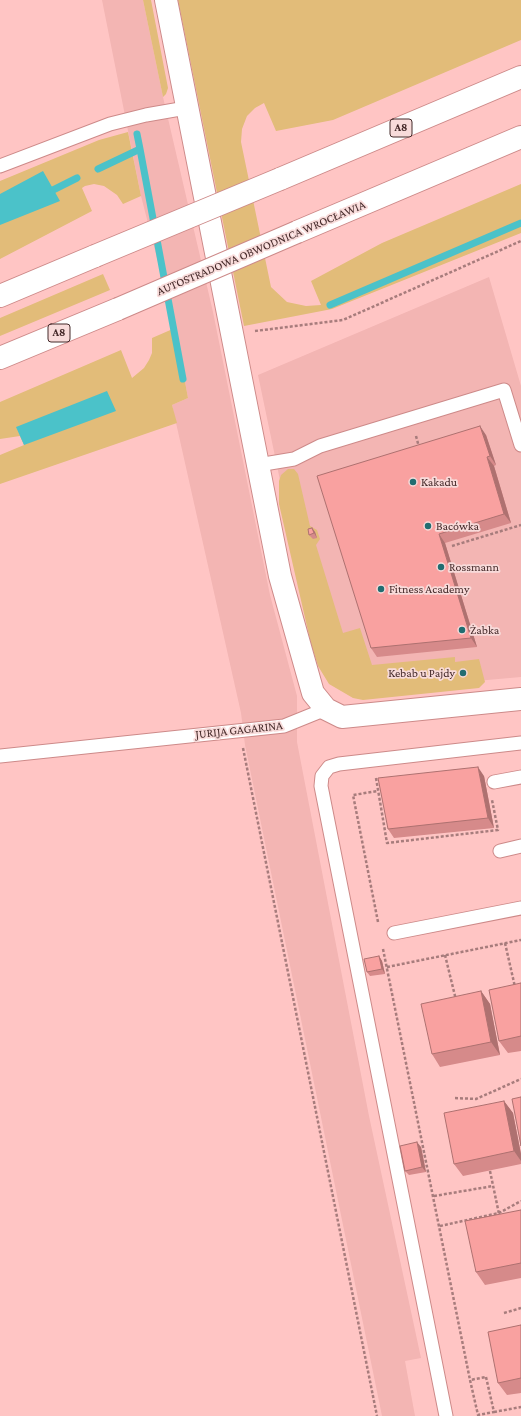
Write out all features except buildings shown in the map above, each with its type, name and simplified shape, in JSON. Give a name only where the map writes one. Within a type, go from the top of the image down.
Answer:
[{"type":"main road","points":[[166,0],[186,108],[280,576],[313,693],[326,709],[342,717],[521,699]]},
{"type":"main road","name":"A8","points":[[0,296],[521,77]]},
{"type":"main road","name":"AUTOSTRADOWA OBWODNICA WROCŁAWIA","points":[[0,358],[521,137]]},
{"type":"lane","points":[[0,166],[110,124],[146,115],[186,108]]},
{"type":"lane","points":[[258,465],[294,458],[320,446],[504,390],[521,445]]},
{"type":"lane","name":"JURIJA GAGARINA","points":[[0,756],[284,726],[326,709]]},
{"type":"lane","points":[[446,1416],[321,786],[322,776],[329,767],[339,764],[521,743]]},
{"type":"lane","points":[[494,782],[521,777]]},
{"type":"lane","points":[[500,851],[521,846]]},
{"type":"lane","points":[[394,933],[521,908]]},
{"type":"path","points":[[230,327],[343,320],[521,241]]},
{"type":"path","points":[[452,546],[521,525]]},
{"type":"path","points":[[240,730],[377,1416]]},
{"type":"path","points":[[373,760],[388,843],[498,830],[491,796]]},
{"type":"path","points":[[378,791],[353,796],[379,928]]},
{"type":"path","points":[[387,967],[521,940]]},
{"type":"path","points":[[506,943],[516,992]]},
{"type":"path","points":[[382,944],[478,1415],[521,1407]]},
{"type":"path","points":[[446,955],[457,1004]]},
{"type":"path","points":[[455,1098],[476,1099],[521,1079]]},
{"type":"path","points":[[490,1171],[500,1221]]},
{"type":"path","points":[[434,1196],[493,1186]]},
{"type":"path","points":[[440,1226],[499,1213],[521,1201]]},
{"type":"path","points":[[504,1313],[521,1308]]},
{"type":"path","points":[[470,1380],[486,1377],[494,1412]]},
{"type":"shaded area","points":[[102,0],[143,0],[163,97],[213,312],[270,595],[297,696],[297,742],[369,1116],[421,1358],[405,1361],[415,1416],[382,1416],[245,745],[241,713],[172,405],[188,398],[175,328],[141,196]]},
{"type":"shaded area","points":[[143,0],[151,0],[168,88],[163,97]]},
{"type":"shaded area","points":[[178,0],[521,0],[521,40],[333,120],[276,131],[264,103],[255,108],[247,116],[242,129],[241,142],[271,287],[287,302],[306,306],[321,305],[311,281],[382,243],[521,184],[521,233],[332,309],[244,326]]},
{"type":"shaded area","points":[[128,132],[141,196],[123,204],[117,195],[104,186],[94,184],[85,186],[82,188],[92,211],[0,259],[0,181],[99,140]]},
{"type":"shaded area","points":[[103,274],[110,290],[0,336],[0,318]]},
{"type":"shaded area","points":[[489,277],[521,386],[521,677],[363,691],[314,643],[258,375]]},
{"type":"shaded area","points":[[175,328],[188,398],[172,405],[177,423],[0,484],[0,455],[24,445],[20,436],[0,439],[0,402],[121,350],[132,378],[144,368],[149,360],[152,353],[152,338]]},
{"type":"shaded area","points":[[288,469],[294,469],[298,474],[310,526],[317,530],[320,539],[316,545],[343,633],[360,628],[372,665],[455,657],[455,662],[479,659],[485,682],[479,688],[363,700],[353,698],[329,684],[318,666],[311,644],[279,504],[279,481],[281,475]]},
{"type":"water","points":[[43,171],[60,201],[0,225],[0,194]]},
{"type":"water","points":[[107,391],[116,411],[24,445],[16,427]]},
{"type":"waterway","points":[[98,169],[140,149],[137,134]]},
{"type":"waterway","points":[[140,149],[183,379]]},
{"type":"waterway","points":[[53,190],[77,178]]},
{"type":"waterway","points":[[330,305],[521,223]]},
{"type":"place","name":"Kakadu","points":[[413,482]]},
{"type":"place","name":"Bacówka","points":[[428,526]]},
{"type":"place","name":"Rossmann","points":[[441,567]]},
{"type":"place","name":"Fitness Academy","points":[[381,589]]},
{"type":"place","name":"Żabka","points":[[462,630]]},
{"type":"place","name":"Kebab u Pajdy","points":[[463,673]]}]
